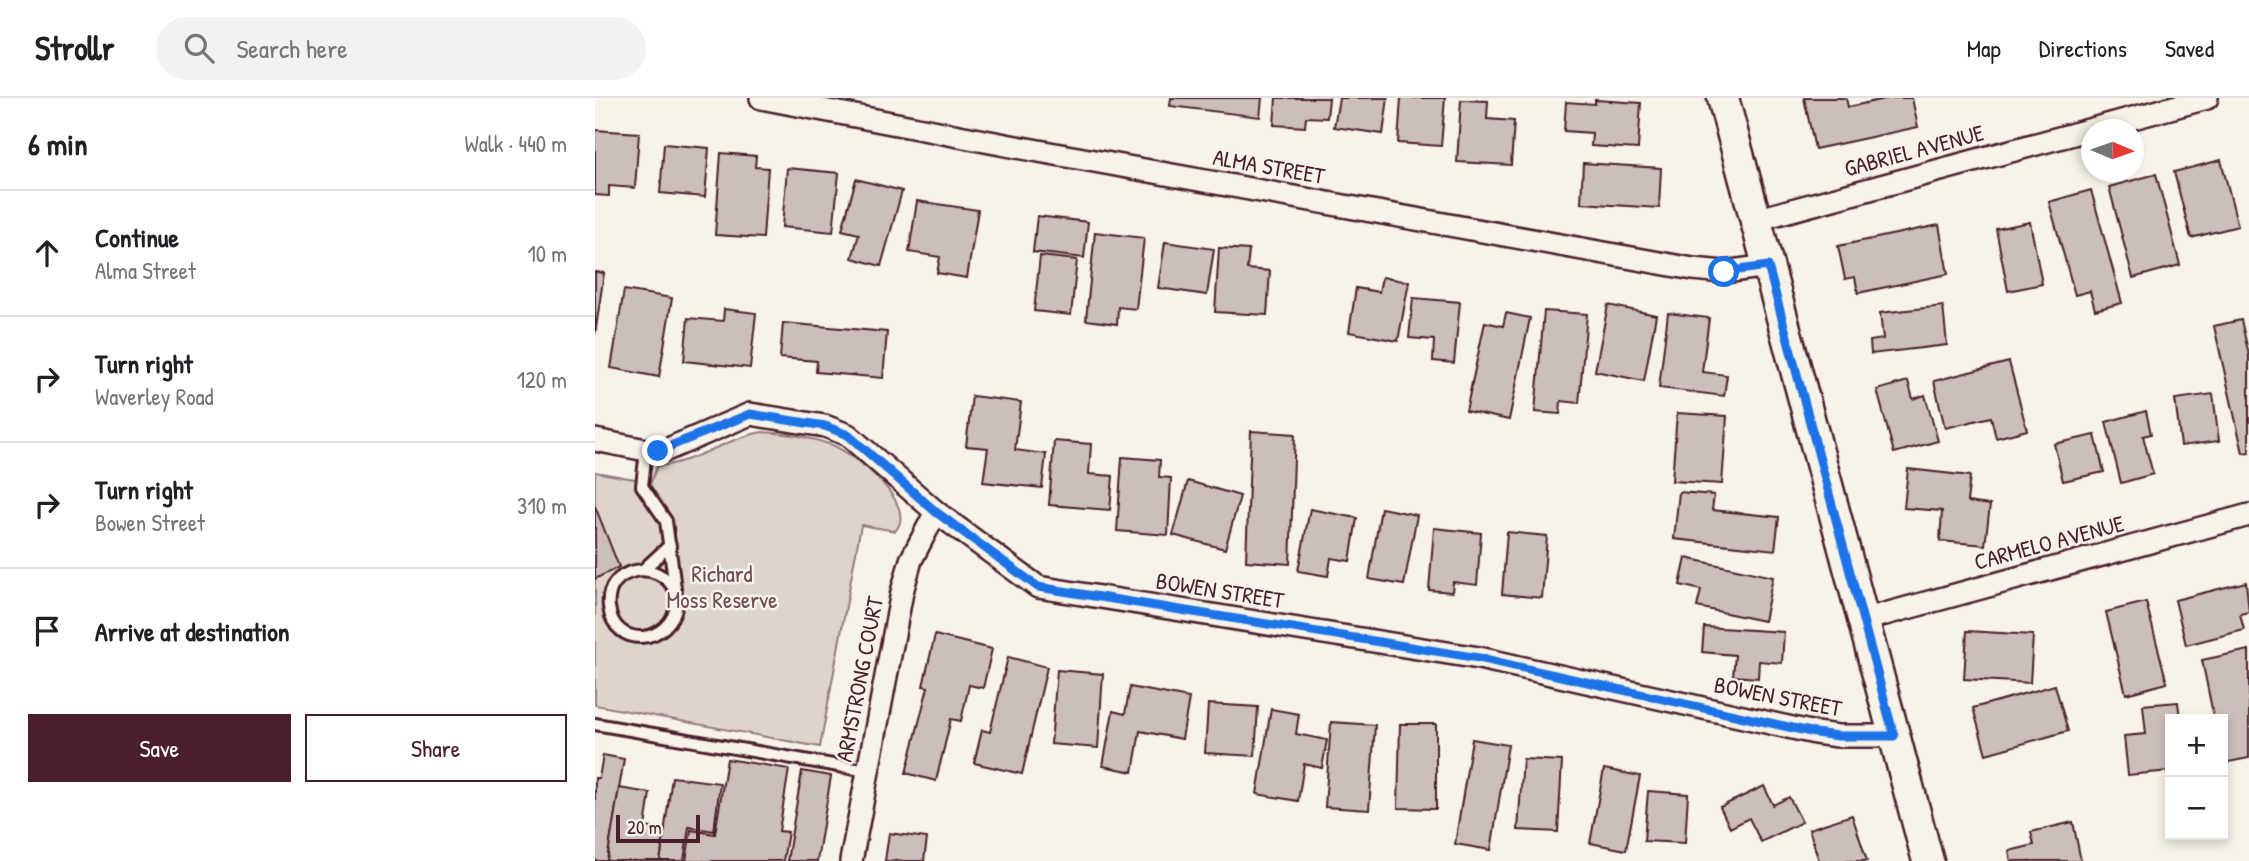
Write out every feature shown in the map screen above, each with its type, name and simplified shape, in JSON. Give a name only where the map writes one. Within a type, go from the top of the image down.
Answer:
[{"type":"main road","points":[[1723,98],[1929,861]]},
{"type":"street","name":"ALMA STREET","points":[[761,98],[1693,269],[1724,272],[1768,266]]},
{"type":"street","name":"GABRIEL AVENUE","points":[[1755,220],[2207,98]]},
{"type":"street","name":"BOWEN STREET","points":[[595,440],[646,450],[666,450],[750,414],[825,426],[848,435],[936,512],[1038,587],[1479,658],[1815,733],[1838,736],[1894,736]]},
{"type":"street","name":"ARMSTRONG COURT","points":[[851,861],[902,592],[911,560],[936,512]]},
{"type":"street","name":"CARMELO AVENUE","points":[[1863,620],[2249,516]]},
{"type":"lane","points":[[646,450],[642,486],[664,515],[670,545],[676,614],[661,633],[638,637],[624,632],[613,618],[610,595],[622,576],[644,569],[670,545]]},
{"type":"lane","points":[[644,569],[664,576],[675,591]]},
{"type":"lane","points":[[595,724],[868,771]]},
{"type":"green space","name":"Richard Moss Reserve","points":[[763,432],[789,434],[842,450],[881,481],[899,508],[900,520],[895,531],[861,525],[820,747],[595,705],[595,472],[651,482],[657,466],[684,461]]},
{"type":"building","points":[[1171,98],[1262,98],[1260,117],[1170,106]]},
{"type":"building","points":[[1276,98],[1329,98],[1327,118],[1306,117],[1305,127],[1274,125]]},
{"type":"building","points":[[1339,98],[1388,98],[1383,134],[1334,127]]},
{"type":"building","points":[[1401,98],[1445,98],[1441,146],[1398,143]]},
{"type":"building","points":[[1804,98],[1846,98],[1848,107],[1889,98],[1912,98],[1918,127],[1815,149]]},
{"type":"building","points":[[1461,100],[1488,101],[1487,119],[1514,121],[1511,165],[1457,162]]},
{"type":"building","points":[[1595,100],[1641,103],[1638,149],[1591,146],[1592,133],[1564,131],[1566,102],[1595,104]]},
{"type":"building","points":[[595,130],[639,133],[635,188],[609,186],[609,196],[595,195]]},
{"type":"building","points":[[664,144],[709,148],[705,197],[660,193]]},
{"type":"building","points":[[721,153],[756,156],[755,167],[768,168],[763,238],[715,235]]},
{"type":"building","points":[[2221,160],[2238,226],[2191,238],[2174,172]]},
{"type":"building","points":[[1583,163],[1661,168],[1659,208],[1581,203]]},
{"type":"building","points":[[787,168],[839,173],[833,232],[782,227]]},
{"type":"building","points":[[2156,174],[2180,265],[2133,278],[2109,187],[2127,182],[2144,182],[2144,177]]},
{"type":"building","points":[[856,179],[902,191],[881,266],[852,258],[859,234],[842,230]]},
{"type":"building","points":[[2091,190],[2122,303],[2095,310],[2090,291],[2075,295],[2049,202]]},
{"type":"building","points":[[917,201],[978,210],[967,278],[937,273],[940,257],[909,252]]},
{"type":"building","points":[[1037,216],[1088,222],[1084,258],[1033,252]]},
{"type":"building","points":[[2030,222],[2042,284],[2008,291],[1996,229]]},
{"type":"building","points":[[1939,225],[1948,274],[1858,293],[1855,277],[1845,279],[1838,246]]},
{"type":"building","points":[[1095,232],[1144,238],[1136,309],[1118,307],[1117,324],[1086,320]]},
{"type":"building","points":[[1165,242],[1214,249],[1207,295],[1158,288]]},
{"type":"building","points":[[1219,248],[1249,250],[1247,269],[1270,271],[1267,315],[1215,312]]},
{"type":"building","points":[[1040,256],[1077,260],[1071,315],[1034,311]]},
{"type":"building","points":[[595,272],[604,273],[595,335]]},
{"type":"building","points":[[1382,277],[1409,282],[1398,341],[1349,332],[1356,288],[1379,292]]},
{"type":"building","points":[[624,290],[672,298],[659,377],[611,368]]},
{"type":"building","points":[[1413,298],[1460,302],[1454,363],[1433,361],[1434,340],[1409,338]]},
{"type":"building","points":[[1608,305],[1656,315],[1644,381],[1595,371]]},
{"type":"building","points":[[1943,306],[1947,345],[1871,354],[1870,341],[1883,339],[1880,313]]},
{"type":"building","points":[[724,309],[756,313],[750,368],[684,361],[688,318],[723,321]]},
{"type":"building","points":[[1544,311],[1587,314],[1579,403],[1561,401],[1560,414],[1535,412]]},
{"type":"building","points":[[1506,313],[1530,318],[1509,420],[1466,411],[1485,322],[1503,326]]},
{"type":"building","points":[[1668,313],[1709,318],[1702,372],[1727,375],[1724,396],[1659,388]]},
{"type":"building","points":[[2241,320],[2249,355],[2249,452],[2243,453],[2214,326]]},
{"type":"building","points":[[783,323],[887,332],[883,378],[816,372],[817,361],[780,358]]},
{"type":"building","points":[[2009,362],[2027,430],[1996,438],[1991,417],[1945,428],[1934,381]]},
{"type":"building","points":[[1908,381],[1913,399],[1925,395],[1938,441],[1894,453],[1877,390]]},
{"type":"building","points":[[2213,394],[2219,441],[2181,446],[2175,399]]},
{"type":"building","points":[[972,396],[1021,402],[1015,450],[1046,454],[1042,488],[983,482],[988,448],[966,446]]},
{"type":"building","points":[[2146,411],[2151,434],[2143,436],[2153,474],[2121,483],[2106,422]]},
{"type":"building","points":[[1677,413],[1727,416],[1722,484],[1672,481]]},
{"type":"building","points":[[1251,431],[1295,434],[1290,564],[1246,561]]},
{"type":"building","points":[[2095,435],[2104,472],[2063,481],[2054,444]]},
{"type":"building","points":[[1054,441],[1091,444],[1089,474],[1113,476],[1110,510],[1049,505]]},
{"type":"building","points":[[1122,457],[1160,460],[1159,477],[1171,478],[1168,535],[1117,531]]},
{"type":"building","points":[[1908,469],[1970,476],[1967,502],[1990,505],[1985,545],[1940,541],[1942,511],[1904,508]]},
{"type":"building","points":[[1188,481],[1240,496],[1225,549],[1173,535]]},
{"type":"building","points":[[1679,492],[1714,495],[1712,510],[1779,517],[1775,550],[1674,539]]},
{"type":"building","points":[[595,506],[619,567],[595,579]]},
{"type":"building","points":[[1381,508],[1417,515],[1404,585],[1369,579]]},
{"type":"building","points":[[1310,509],[1357,518],[1350,561],[1331,558],[1328,576],[1298,571]]},
{"type":"building","points":[[1434,528],[1481,533],[1477,585],[1453,582],[1452,592],[1429,590]]},
{"type":"building","points":[[1507,532],[1547,536],[1542,598],[1502,594]]},
{"type":"building","points":[[1686,558],[1773,577],[1764,621],[1697,607],[1701,590],[1680,585]]},
{"type":"building","points":[[2246,582],[2249,612],[2240,614],[2244,630],[2186,645],[2175,600]]},
{"type":"building","points":[[2146,602],[2167,683],[2126,694],[2106,612]]},
{"type":"building","points":[[1704,627],[1784,632],[1782,663],[1759,661],[1758,678],[1733,676],[1735,655],[1702,652]]},
{"type":"building","points":[[1967,631],[2033,635],[2030,683],[1964,679]]},
{"type":"building","points":[[935,635],[992,649],[983,688],[969,685],[961,721],[951,719],[936,781],[906,773],[928,687],[923,686]]},
{"type":"building","points":[[2249,650],[2249,758],[2228,762],[2228,714],[2213,714],[2202,660]]},
{"type":"building","points":[[1008,657],[1047,667],[1022,774],[974,763],[982,730],[990,732]]},
{"type":"building","points":[[1057,670],[1103,674],[1098,748],[1051,744]]},
{"type":"building","points":[[2055,685],[2068,731],[1986,754],[1973,708]]},
{"type":"building","points":[[1130,687],[1189,698],[1182,739],[1140,731],[1133,772],[1103,766],[1113,711],[1125,714]]},
{"type":"building","points":[[2178,702],[2179,714],[2165,714],[2165,771],[2128,775],[2124,736],[2146,734],[2143,705]]},
{"type":"building","points":[[1208,704],[1258,707],[1255,756],[1205,753]]},
{"type":"building","points":[[1271,709],[1299,714],[1296,734],[1327,740],[1322,768],[1304,764],[1298,801],[1257,794]]},
{"type":"building","points":[[1331,722],[1375,725],[1369,810],[1325,807]]},
{"type":"building","points":[[1400,724],[1436,724],[1436,809],[1398,808]]},
{"type":"building","points":[[1472,739],[1508,745],[1491,850],[1455,844]]},
{"type":"building","points":[[603,755],[624,759],[607,861],[595,861],[595,778],[599,778]]},
{"type":"building","points":[[727,759],[789,769],[779,831],[788,832],[783,861],[686,861],[691,830],[715,834]]},
{"type":"building","points":[[1523,759],[1562,761],[1558,832],[1518,830]]},
{"type":"building","points":[[1604,769],[1640,776],[1626,850],[1590,843]]},
{"type":"building","points":[[802,771],[831,776],[817,861],[787,861]]},
{"type":"building","points":[[672,777],[720,783],[714,831],[689,827],[684,861],[660,861]]},
{"type":"building","points":[[1764,786],[1773,805],[1789,797],[1802,822],[1761,842],[1749,818],[1730,828],[1720,807]]},
{"type":"building","points":[[619,788],[650,793],[645,827],[665,830],[660,861],[607,861]]},
{"type":"building","points":[[1648,791],[1688,794],[1685,843],[1644,841]]},
{"type":"building","points":[[1852,815],[1867,861],[1819,861],[1809,829]]},
{"type":"building","points":[[2073,822],[2081,861],[2011,861],[2009,851],[2034,845],[2031,832]]},
{"type":"building","points":[[889,833],[927,838],[924,861],[885,861]]},
{"type":"route","points":[[658,451],[750,414],[764,414],[825,426],[848,435],[936,512],[1028,583],[1038,587],[1479,658],[1815,733],[1838,736],[1894,736],[1768,266],[1724,272]]}]
